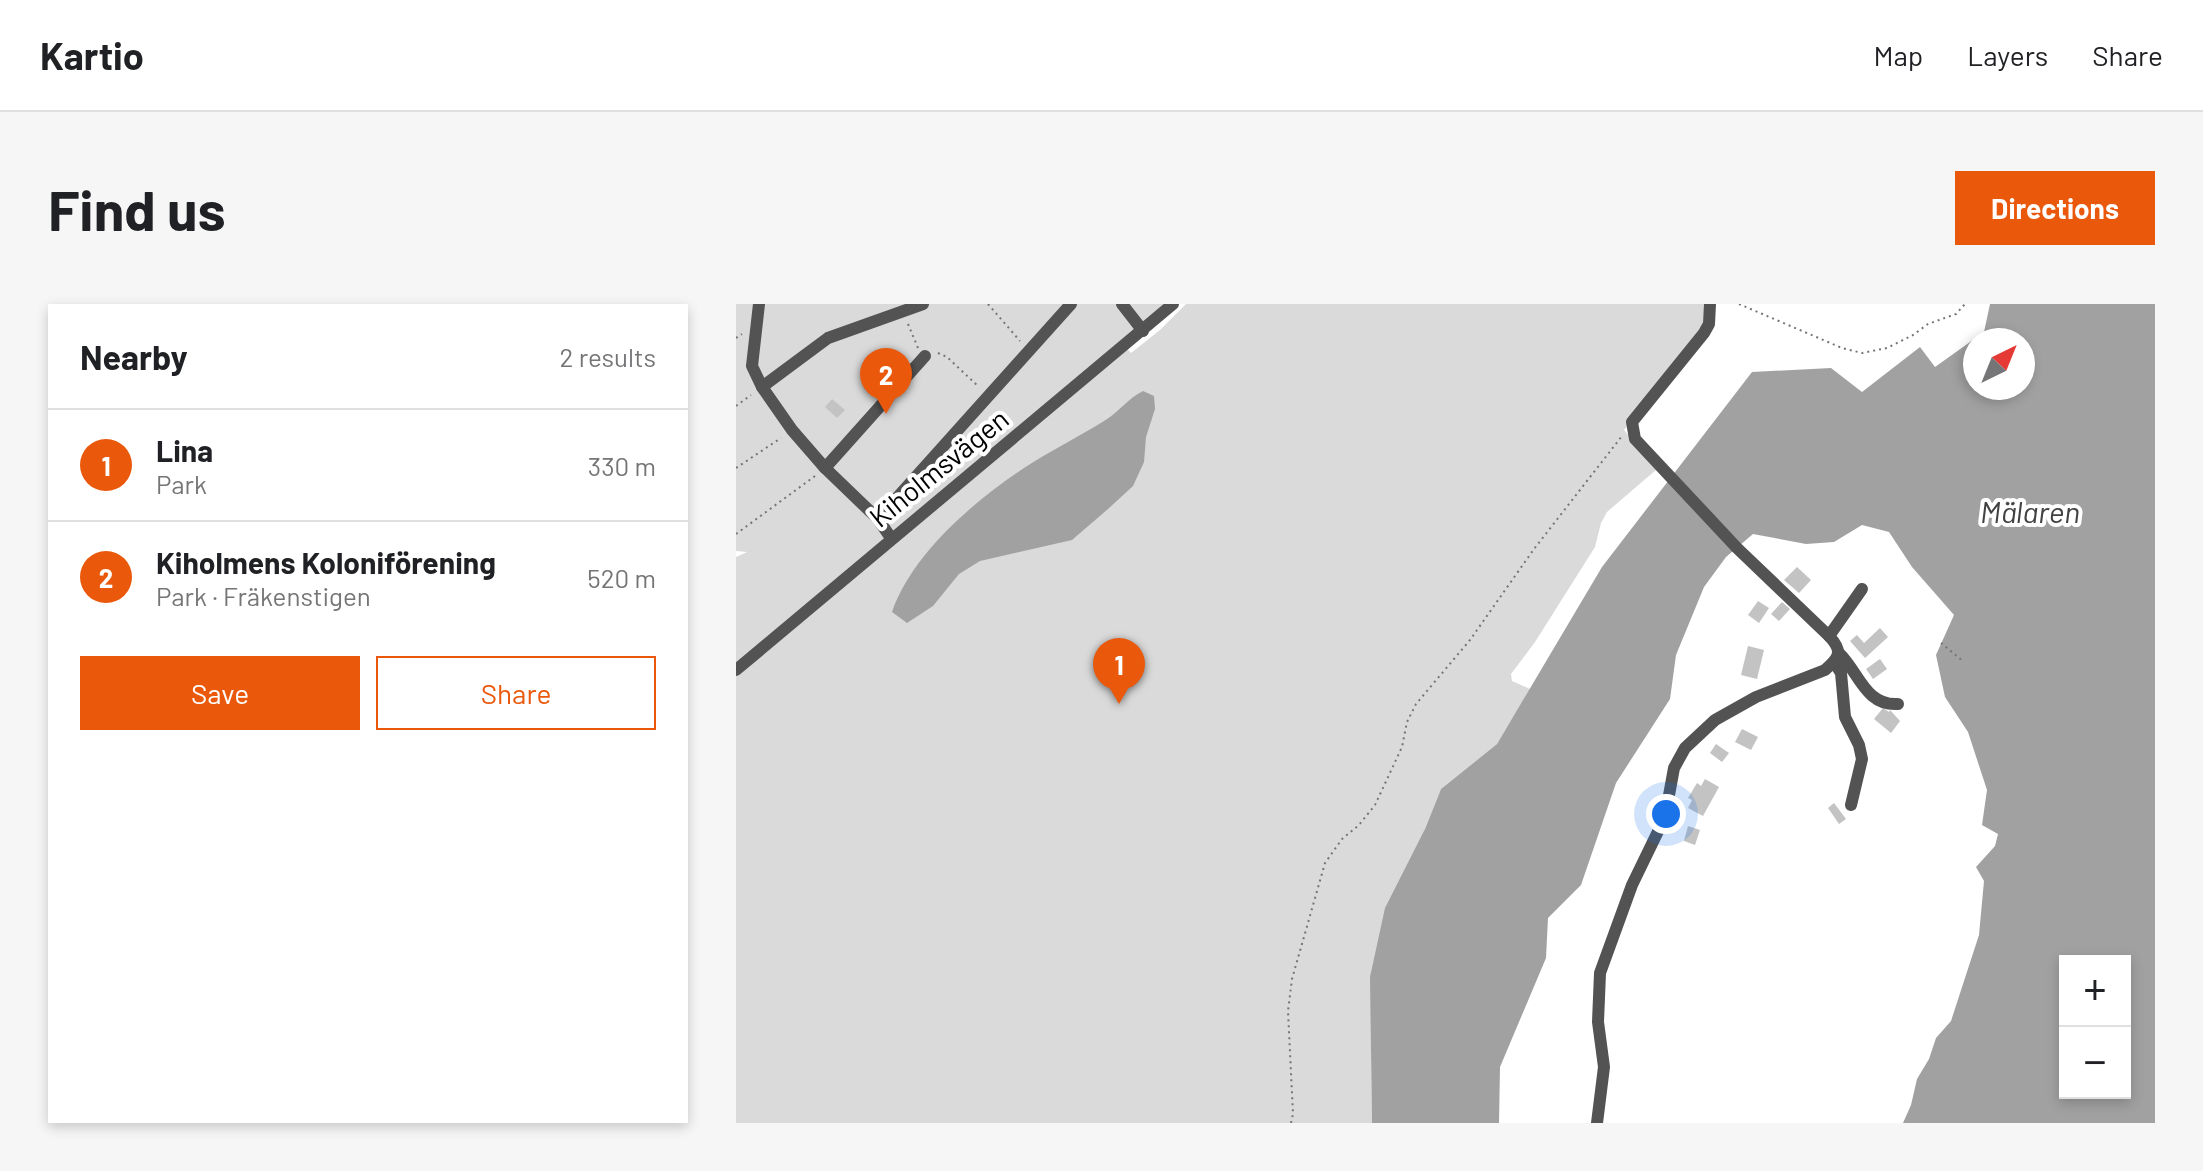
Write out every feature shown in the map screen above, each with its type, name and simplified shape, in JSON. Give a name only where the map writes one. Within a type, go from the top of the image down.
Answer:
[{"type":"street","points":[[759,304],[752,366],[762,387],[792,430],[825,468],[878,519],[891,538]]},
{"type":"street","points":[[762,387],[828,338],[923,304]]},
{"type":"street","points":[[878,519],[1071,304]]},
{"type":"street","points":[[1122,304],[1143,331]]},
{"type":"street","name":"Kiholmsvägen","points":[[736,670],[1173,304]]},
{"type":"street","points":[[1710,304],[1709,324],[1704,333],[1632,422],[1635,439],[1737,548],[1837,645],[1845,717],[1859,745],[1862,759],[1851,805]]},
{"type":"street","points":[[825,468],[925,356]]},
{"type":"street","points":[[1829,636],[1862,589]]},
{"type":"street","points":[[1837,658],[1851,664],[1866,691],[1886,705],[1898,704]]},
{"type":"street","points":[[1597,1123],[1604,1067],[1598,1022],[1600,973],[1638,871],[1665,817],[1674,768],[1685,748],[1715,720],[1756,697],[1825,670],[1837,658]]},
{"type":"path","points":[[988,304],[1029,351]]},
{"type":"path","points":[[1739,304],[1842,348],[1862,353],[1887,348],[1928,324],[1956,314],[1965,304]]},
{"type":"path","points":[[904,312],[919,351],[925,356],[931,352],[940,353],[989,396]]},
{"type":"path","points":[[736,406],[762,387]]},
{"type":"path","points":[[1291,1123],[1288,1011],[1292,979],[1325,863],[1342,839],[1359,825],[1375,805],[1402,747],[1407,722],[1416,704],[1470,640],[1534,549],[1632,422]]},
{"type":"path","points":[[736,468],[792,430]]},
{"type":"path","points":[[736,534],[825,468]]},
{"type":"path","points":[[1941,643],[1964,662]]},
{"type":"shaded area","points":[[736,304],[1168,304],[1123,344],[1131,353],[1186,304],[1710,304],[1709,324],[1624,430],[1657,469],[1607,512],[1595,547],[1511,674],[1512,681],[1530,689],[1497,744],[1441,789],[1425,829],[1371,1043],[1372,1123],[736,1123],[736,557],[747,552],[736,551]]},
{"type":"water","name":"Mälaren","points":[[1990,304],[2155,304],[2155,1123],[1903,1123],[1917,1079],[1929,1059],[1936,1038],[1951,1021],[1979,935],[1984,881],[1976,867],[1995,846],[1998,834],[1982,825],[1987,790],[1968,732],[1945,697],[1936,655],[1954,615],[1912,567],[1889,532],[1862,525],[1834,542],[1806,544],[1753,534],[1726,557],[1704,587],[1676,655],[1670,699],[1616,783],[1581,885],[1548,918],[1546,958],[1500,1067],[1499,1123],[1372,1123],[1370,977],[1385,908],[1425,829],[1441,789],[1497,744],[1602,567],[1752,372],[1831,368],[1862,392],[1920,347],[1935,367],[1963,347],[1963,400],[2035,400],[2035,328],[1985,328]]},
{"type":"water","points":[[1143,391],[1154,396],[1155,409],[1146,437],[1144,462],[1133,486],[1108,509],[1072,540],[980,561],[959,574],[933,606],[907,623],[892,612],[901,591],[929,550],[985,496],[1024,468],[1104,421]]},
{"type":"building","points":[[832,399],[845,410],[837,418],[825,407]]},
{"type":"building","points":[[1797,567],[1811,580],[1799,593],[1784,580]]},
{"type":"building","points":[[1758,601],[1769,608],[1759,623],[1748,615]]},
{"type":"building","points":[[1782,602],[1790,609],[1779,621],[1771,614]]},
{"type":"building","points":[[1880,628],[1888,637],[1865,658],[1850,641],[1857,635],[1864,643]]},
{"type":"building","points":[[1748,646],[1764,650],[1757,679],[1741,675]]},
{"type":"building","points":[[1880,659],[1887,669],[1873,679],[1866,669]]},
{"type":"building","points":[[1883,708],[1890,710],[1900,721],[1891,733],[1874,719]]},
{"type":"building","points":[[1742,729],[1758,737],[1751,750],[1735,742]]},
{"type":"building","points":[[1716,744],[1729,753],[1722,762],[1710,753]]},
{"type":"building","points":[[1705,779],[1719,787],[1703,816],[1688,808],[1692,800],[1688,798],[1697,783],[1701,786]]},
{"type":"building","points":[[1834,803],[1846,819],[1839,824],[1828,808]]},
{"type":"building","points":[[1688,826],[1700,830],[1695,845],[1684,841]]},
{"type":"place","name":"Kiholmens Koloniförening","points":[[886,414]]},
{"type":"place","name":"Lina","points":[[1119,704]]}]
